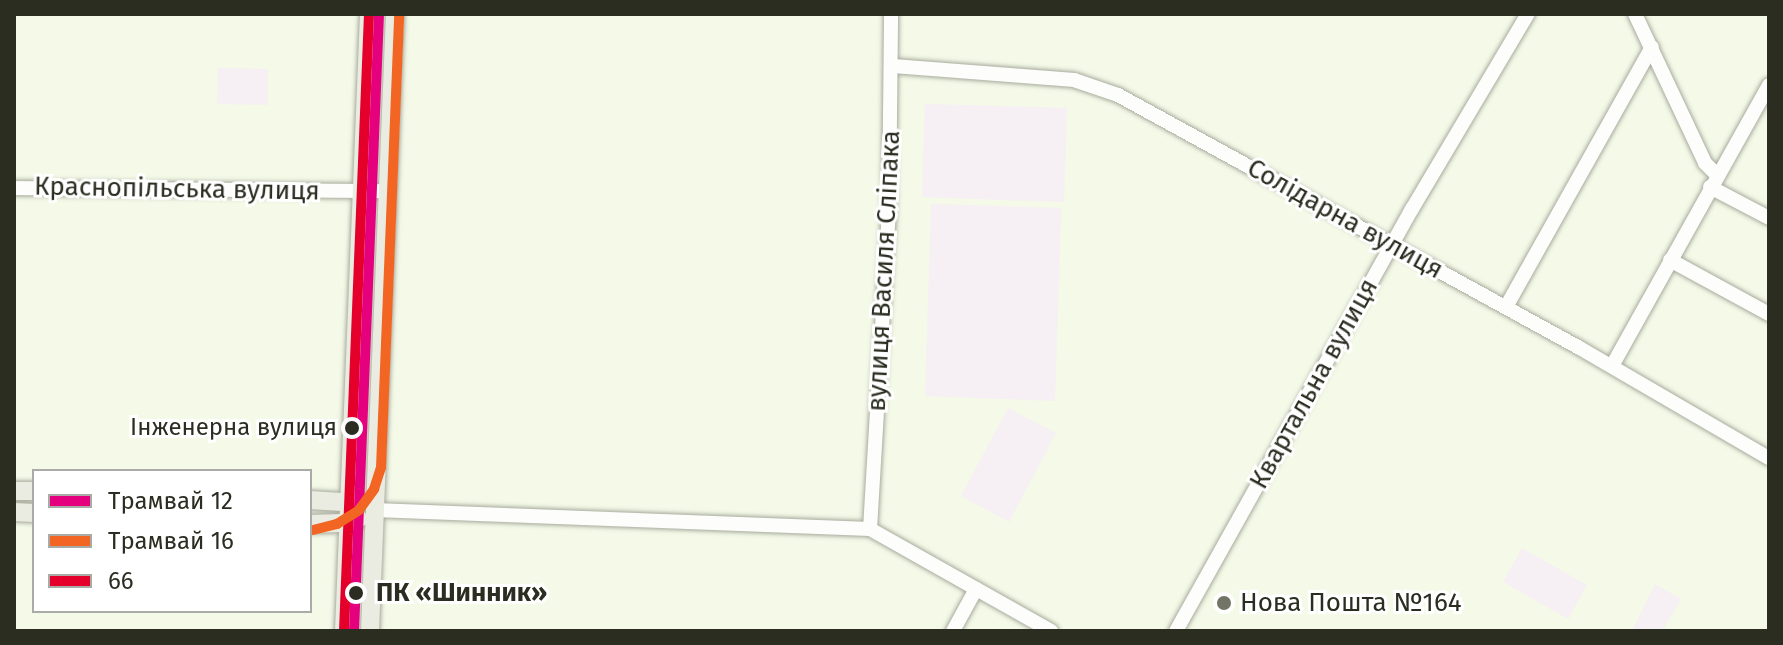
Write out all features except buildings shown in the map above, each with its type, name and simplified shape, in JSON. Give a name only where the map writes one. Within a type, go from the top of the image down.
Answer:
[{"type":"main road","points":[[344,631],[369,14]]},
{"type":"main road","points":[[370,631],[395,14]]},
{"type":"main road","points":[[312,500],[349,500],[375,510]]},
{"type":"main road","points":[[312,524],[348,523],[375,510]]},
{"type":"street","name":"вулиця Василя Сліпака","points":[[870,529],[884,304],[893,66],[891,14]]},
{"type":"street","name":"Квартальна вулиця","points":[[1176,631],[1528,14]]},
{"type":"street","points":[[1635,14],[1714,181],[1769,218]]},
{"type":"street","points":[[1506,307],[1652,47]]},
{"type":"street","name":"Солідарна вулиця","points":[[893,66],[1053,77],[1093,85],[1142,107],[1506,307],[1769,458]]},
{"type":"street","points":[[1612,366],[1769,85]]},
{"type":"street","name":"Краснопільська вулиця","points":[[14,188],[388,191]]},
{"type":"street","points":[[1670,260],[1769,314]]},
{"type":"street","points":[[375,510],[870,529],[1051,631]]},
{"type":"street","points":[[953,631],[976,589]]},
{"type":"shaded area","points":[[218,68],[268,69],[268,105],[217,104]]},
{"type":"shaded area","points":[[925,104],[1067,108],[1064,202],[922,197]]},
{"type":"shaded area","points":[[931,204],[1061,208],[1055,401],[925,396]]},
{"type":"shaded area","points":[[1008,408],[1056,433],[1009,522],[961,496]]},
{"type":"shaded area","points":[[1522,548],[1587,585],[1568,619],[1503,582]]},
{"type":"shaded area","points":[[1655,584],[1681,599],[1662,631],[1632,631]]},
{"type":"tram line","name":"12","points":[[354,631],[379,14]]},
{"type":"tram line","name":"16","points":[[313,530],[337,524],[359,510],[374,489],[381,468],[399,15]]},
{"type":"transit line","name":"66","points":[[344,631],[369,14]]},
{"type":"place","name":"Інженерна вулиця","points":[[352,428]]},
{"type":"place","name":"ПК «Шинник»","points":[[356,593]]},
{"type":"place","name":"Нова Пошта №164","points":[[1224,603]]}]
